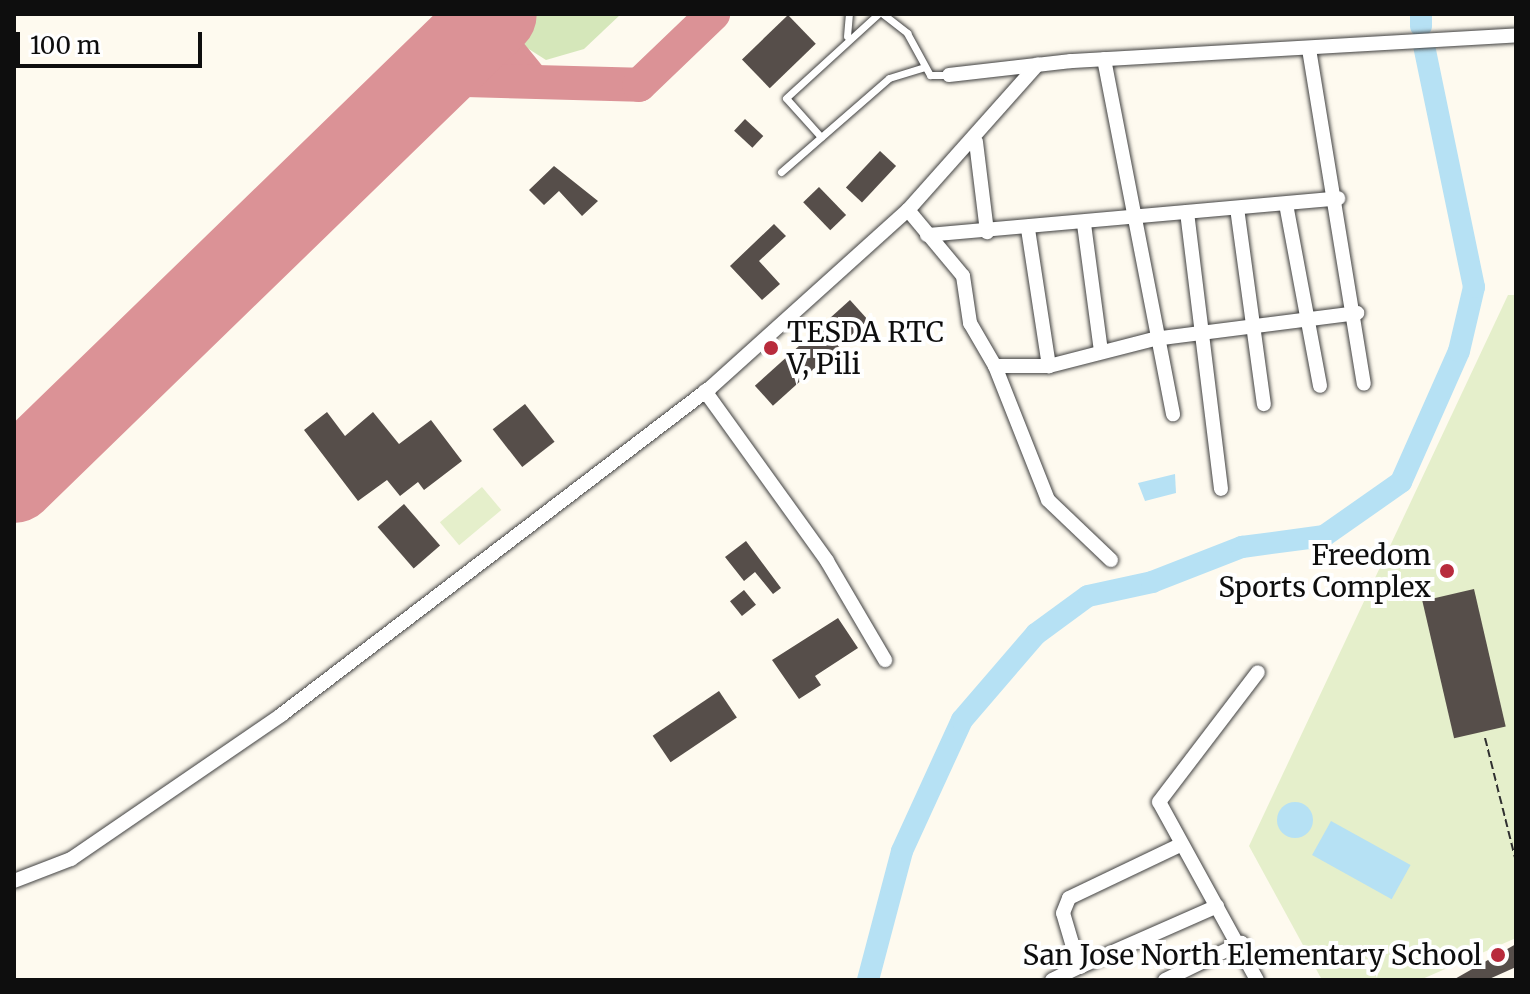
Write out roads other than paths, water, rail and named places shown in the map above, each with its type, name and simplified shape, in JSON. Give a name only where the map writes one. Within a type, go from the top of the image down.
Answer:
[{"type":"street","points":[[949,75],[1104,59],[1387,45],[1516,35]]},
{"type":"street","points":[[1309,49],[1357,313],[1364,384]]},
{"type":"street","points":[[1104,59],[1136,218],[1154,339],[1173,414]]},
{"type":"street","points":[[14,881],[71,859],[281,715],[705,391],[908,210],[976,142],[1038,64]]},
{"type":"street","points":[[976,142],[987,232]]},
{"type":"street","points":[[927,235],[1084,224],[1338,198]]},
{"type":"street","points":[[1286,204],[1320,386]]},
{"type":"street","points":[[1237,208],[1264,404]]},
{"type":"street","points":[[908,210],[963,276],[970,323],[995,366],[1048,500],[1111,560]]},
{"type":"street","points":[[1187,212],[1205,333],[1221,489]]},
{"type":"street","points":[[1084,224],[1101,352]]},
{"type":"street","points":[[1028,229],[1049,366]]},
{"type":"street","points":[[995,366],[1049,366],[1154,339],[1357,313]]},
{"type":"street","points":[[705,391],[827,561],[885,660]]},
{"type":"street","points":[[1257,980],[1241,943],[1178,846],[1159,802],[1258,672]]},
{"type":"street","points":[[1079,967],[1063,913],[1069,898],[1178,846]]},
{"type":"street","points":[[1052,980],[1217,906]]},
{"type":"street","points":[[1165,980],[1241,943]]},
{"type":"lane","points":[[847,36],[849,14]]},
{"type":"lane","points":[[821,137],[786,98],[847,36],[880,14],[907,33],[924,67]]},
{"type":"lane","points":[[781,172],[889,78],[924,67],[949,75]]},
{"type":"water","points":[[1175,474],[1176,493],[1145,501],[1138,483]]},
{"type":"water","points":[[1295,802],[1307,808],[1313,820],[1307,832],[1295,838],[1283,832],[1277,820],[1283,808]]},
{"type":"water","points":[[1331,821],[1411,865],[1392,899],[1312,855]]},
{"type":"waterway","points":[[1421,14],[1421,26]]},
{"type":"waterway","points":[[1421,26],[1422,36]]},
{"type":"waterway","points":[[868,980],[902,851],[962,720],[1036,634],[1088,596],[1152,582],[1242,547],[1324,536],[1401,482],[1459,351],[1474,287],[1424,46]]},
{"type":"place","name":"TESDA RTC V, Pili","points":[[771,348]]},
{"type":"place","name":"Freedom Sports Complex","points":[[1447,571]]},
{"type":"place","name":"San Jose North Elementary School","points":[[1498,955]]}]
